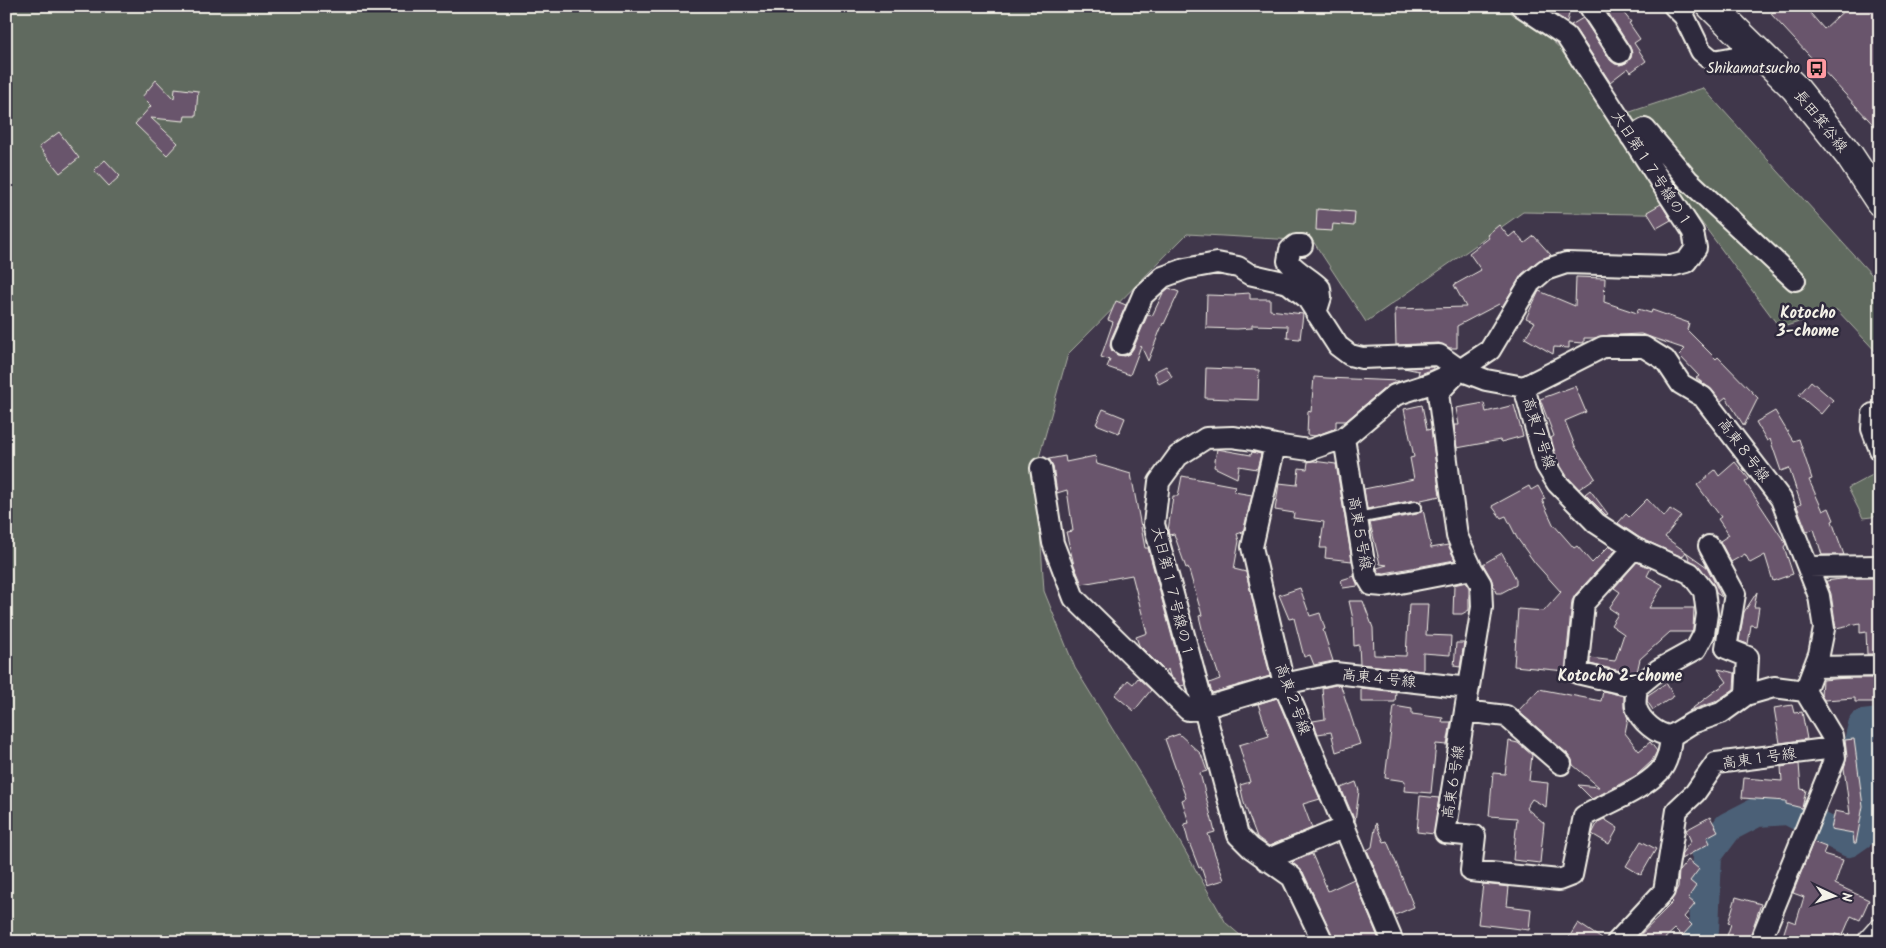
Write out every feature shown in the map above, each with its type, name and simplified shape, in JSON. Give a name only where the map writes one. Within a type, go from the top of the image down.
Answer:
[{"type":"street","name":"大日第１７号線の１","points":[[1323,942],[1292,877],[1250,848],[1238,835],[1154,524],[1160,482],[1178,456],[1206,438],[1232,437],[1254,440],[1275,446],[1309,450],[1344,438],[1395,395],[1429,384],[1460,370],[1490,350],[1530,283],[1545,270],[1566,264],[1670,266],[1686,262],[1696,248],[1693,232],[1566,36],[1521,6]]},
{"type":"street","points":[[1592,6],[1591,9],[1620,53]]},
{"type":"street","points":[[1674,6],[1684,16],[1701,51],[1713,61],[1747,55],[1751,45]]},
{"type":"street","name":"長田箕谷線","points":[[1710,6],[1795,88],[1849,155],[1880,202]]},
{"type":"street","name":"長田箕谷線","points":[[1736,6],[1817,87],[1838,112],[1880,171]]},
{"type":"street","points":[[1631,137],[1645,129],[1688,180],[1795,280]]},
{"type":"street","points":[[1302,245],[1296,245],[1290,250],[1288,261],[1293,268],[1320,288],[1321,297],[1316,312]]},
{"type":"street","points":[[1122,344],[1143,295],[1163,277],[1185,269],[1217,263],[1238,267],[1249,274],[1288,282],[1307,298],[1338,346],[1350,355],[1362,358],[1439,355],[1460,370],[1486,380],[1524,387]]},
{"type":"street","name":"高東８号線","points":[[1524,387],[1603,347],[1644,346],[1664,360],[1681,384],[1704,397],[1781,499],[1819,596],[1824,629],[1819,654],[1805,691]]},
{"type":"street","name":"高東６号線","points":[[1460,370],[1438,393],[1457,536],[1481,584],[1482,607],[1445,833],[1475,836],[1471,871],[1559,880],[1572,874],[1584,816],[1635,789],[1660,772],[1670,751],[1671,736]]},
{"type":"street","name":"高東７号線","points":[[1524,387],[1546,465],[1557,483],[1596,523],[1634,548],[1690,573],[1704,592],[1707,614],[1704,634],[1696,649],[1658,670],[1637,687]]},
{"type":"street","points":[[1873,414],[1872,429],[1880,450]]},
{"type":"street","name":"高東５号線","points":[[1344,438],[1366,575],[1372,585],[1384,586],[1472,569]]},
{"type":"street","name":"高東２号線","points":[[1275,446],[1252,547],[1284,684],[1393,942]]},
{"type":"street","points":[[1041,468],[1053,543],[1074,598],[1188,710],[1203,708]]},
{"type":"street","points":[[1709,546],[1735,594],[1726,648],[1748,657],[1746,696]]},
{"type":"street","points":[[1634,548],[1584,603],[1577,673],[1637,687],[1636,707],[1648,725],[1661,735],[1671,736],[1692,723],[1721,713],[1746,696],[1774,688],[1805,691],[1832,736],[1833,755],[1760,942]]},
{"type":"street","points":[[1808,567],[1880,566]]},
{"type":"street","points":[[1814,667],[1880,666]]},
{"type":"street","name":"高東４号線","points":[[1203,708],[1284,684],[1335,673],[1469,688]]},
{"type":"street","points":[[1465,711],[1506,716],[1561,764]]},
{"type":"street","name":"高東１号線","points":[[1616,942],[1664,891],[1677,810],[1695,793],[1716,763],[1833,755]]},
{"type":"street","points":[[1266,860],[1345,827]]},
{"type":"street","points":[[1872,942],[1880,932]]},
{"type":"lane","points":[[1357,518],[1416,507]]},
{"type":"green space","points":[[6,6],[1516,6],[1627,113],[1703,88],[1880,284],[1880,356],[1837,310],[1780,328],[1696,215],[1523,212],[1366,322],[1313,241],[1187,234],[1068,354],[1036,468],[1044,591],[1075,668],[1156,800],[1226,923],[1248,942],[6,942]]},
{"type":"green space","points":[[1880,471],[1880,516],[1863,518],[1848,488]]},
{"type":"building","points":[[1543,6],[1571,6],[1567,22]]},
{"type":"building","points":[[1604,6],[1618,6],[1631,22],[1629,23],[1640,39],[1634,43],[1646,61],[1631,72],[1628,68],[1610,82],[1571,25],[1583,18],[1610,60],[1620,65],[1626,63],[1631,58],[1630,47]]},
{"type":"building","points":[[1780,6],[1804,6],[1824,29],[1849,6],[1880,6],[1880,132],[1771,14]]},
{"type":"building","points":[[156,80],[174,99],[175,88],[198,91],[196,116],[185,116],[184,121],[151,118],[178,143],[167,155],[135,124],[151,106],[142,97]]},
{"type":"building","points":[[59,132],[79,158],[60,173],[39,147]]},
{"type":"building","points":[[105,160],[120,176],[109,186],[94,170]]},
{"type":"building","points":[[1661,204],[1671,220],[1657,228],[1647,212]]},
{"type":"building","points":[[1317,209],[1355,212],[1354,226],[1333,224],[1332,231],[1316,230]]},
{"type":"building","points":[[1499,225],[1509,237],[1515,232],[1525,243],[1534,236],[1551,255],[1538,261],[1522,274],[1502,307],[1499,304],[1457,326],[1457,348],[1450,348],[1439,343],[1396,345],[1395,309],[1466,307],[1454,285],[1481,270],[1469,253],[1489,238],[1487,235]]},
{"type":"building","points":[[1576,277],[1605,278],[1604,302],[1637,313],[1638,309],[1651,313],[1652,310],[1689,323],[1687,330],[1716,359],[1718,357],[1758,398],[1744,426],[1726,397],[1721,401],[1712,390],[1696,378],[1699,376],[1679,355],[1685,349],[1641,334],[1614,334],[1584,338],[1584,343],[1569,342],[1569,348],[1554,347],[1553,354],[1525,338],[1535,322],[1526,318],[1539,291],[1575,306]]},
{"type":"building","points":[[1169,288],[1179,292],[1163,323],[1148,361],[1141,346],[1130,375],[1107,367],[1110,360],[1101,357],[1113,322],[1108,320],[1116,301],[1126,305],[1111,339],[1110,346],[1117,355],[1124,356],[1133,349],[1148,314],[1152,316],[1163,293]]},
{"type":"building","points":[[1250,293],[1250,299],[1270,299],[1270,310],[1303,314],[1300,339],[1287,338],[1288,326],[1252,325],[1252,328],[1237,329],[1206,328],[1207,295],[1236,296],[1235,294]]},
{"type":"building","points":[[1166,366],[1172,377],[1159,384],[1154,372]]},
{"type":"building","points":[[1433,367],[1433,369],[1418,375],[1419,371],[1404,368]]},
{"type":"building","points":[[1206,368],[1259,370],[1258,400],[1205,398]]},
{"type":"building","points":[[1314,377],[1399,381],[1387,386],[1346,421],[1336,421],[1336,428],[1315,436],[1307,435],[1308,411],[1311,412]]},
{"type":"building","points":[[1811,381],[1833,400],[1821,414],[1799,395]]},
{"type":"building","points":[[1575,386],[1586,412],[1565,421],[1575,446],[1595,478],[1579,489],[1567,476],[1557,460],[1551,438],[1554,436],[1540,399]]},
{"type":"building","points":[[1484,403],[1486,412],[1514,405],[1523,436],[1501,442],[1500,440],[1457,448],[1454,425],[1459,425],[1456,408]]},
{"type":"building","points":[[1422,405],[1427,430],[1431,429],[1440,496],[1421,500],[1421,502],[1415,500],[1367,509],[1364,489],[1414,479],[1410,458],[1414,457],[1404,409]]},
{"type":"building","points":[[1103,409],[1125,418],[1119,433],[1096,424]]},
{"type":"building","points":[[1775,411],[1793,441],[1799,439],[1812,479],[1809,480],[1823,511],[1829,508],[1844,555],[1822,555],[1814,529],[1807,532],[1797,506],[1801,504],[1789,468],[1781,471],[1770,439],[1767,441],[1756,422]]},
{"type":"building","points":[[1217,449],[1251,455],[1252,452],[1261,454],[1257,469],[1239,466],[1237,478],[1214,467]]},
{"type":"building","points":[[1065,456],[1066,462],[1095,456],[1097,464],[1131,474],[1145,548],[1148,548],[1185,685],[1181,686],[1170,676],[1168,669],[1166,672],[1139,645],[1136,637],[1147,633],[1132,575],[1082,584],[1074,565],[1066,532],[1073,531],[1067,490],[1057,493],[1053,466],[1049,459]]},
{"type":"building","points":[[1308,462],[1336,464],[1352,561],[1325,558],[1326,548],[1320,548],[1324,522],[1293,518],[1294,513],[1275,510],[1279,483],[1297,485],[1299,468],[1307,469]]},
{"type":"building","points":[[1735,462],[1749,479],[1745,482],[1786,544],[1784,547],[1793,574],[1773,581],[1765,555],[1750,563],[1745,554],[1731,562],[1720,541],[1729,535],[1718,519],[1721,517],[1697,485],[1715,470],[1719,476]]},
{"type":"building","points":[[1182,476],[1235,486],[1234,492],[1252,495],[1243,532],[1237,534],[1239,541],[1234,569],[1246,572],[1270,676],[1212,693],[1209,683],[1220,679],[1204,637],[1199,616],[1202,615],[1188,567],[1186,568],[1174,534],[1169,535],[1168,531],[1173,496],[1178,496]]},
{"type":"building","points":[[1529,486],[1531,490],[1538,486],[1545,499],[1542,500],[1553,524],[1574,548],[1577,546],[1592,563],[1609,546],[1616,550],[1575,595],[1572,601],[1565,671],[1514,666],[1518,609],[1544,611],[1561,592],[1535,563],[1517,538],[1506,516],[1501,518],[1492,506]]},
{"type":"building","points":[[1590,490],[1608,514],[1606,515],[1585,494]]},
{"type":"building","points":[[1647,499],[1664,517],[1670,509],[1681,516],[1665,537],[1686,552],[1682,557],[1640,538],[1618,523],[1626,514],[1629,517]]},
{"type":"building","points":[[1423,509],[1431,548],[1448,545],[1455,560],[1379,574],[1377,568],[1387,565],[1380,564],[1370,523],[1417,514]]},
{"type":"building","points":[[1686,552],[1707,567],[1722,597],[1716,593],[1713,584],[1699,566],[1690,560]]},
{"type":"building","points":[[1502,553],[1516,579],[1516,585],[1501,593],[1496,593],[1491,578],[1483,564]]},
{"type":"building","points":[[1637,562],[1651,568],[1647,576],[1663,585],[1649,608],[1694,608],[1693,630],[1692,632],[1670,632],[1640,659],[1637,672],[1634,674],[1590,664],[1590,658],[1615,661],[1624,634],[1611,625],[1618,614],[1609,608],[1620,592],[1614,588]]},
{"type":"building","points":[[1354,576],[1358,586],[1343,588],[1341,580]]},
{"type":"building","points":[[1848,578],[1873,578],[1878,606],[1880,606],[1880,654],[1867,654],[1866,632],[1860,633],[1860,623],[1836,628],[1831,594],[1826,581]]},
{"type":"building","points":[[1466,582],[1469,588],[1469,610],[1462,614],[1453,614],[1454,585]]},
{"type":"building","points":[[1300,588],[1310,616],[1320,613],[1325,629],[1323,630],[1333,661],[1314,665],[1310,655],[1304,657],[1294,618],[1289,619],[1279,595]]},
{"type":"building","points":[[1757,592],[1754,607],[1759,607],[1756,626],[1751,625],[1748,644],[1739,641],[1744,612]]},
{"type":"building","points":[[1349,601],[1363,601],[1373,628],[1374,655],[1406,656],[1409,604],[1428,604],[1426,635],[1451,636],[1450,655],[1423,653],[1423,671],[1360,664],[1359,645],[1354,646],[1353,619]]},
{"type":"building","points":[[1456,643],[1464,643],[1460,667],[1454,666]]},
{"type":"building","points":[[1718,669],[1735,673],[1734,689],[1715,702],[1689,711],[1727,682]]},
{"type":"building","points":[[1138,678],[1151,690],[1134,711],[1115,695],[1128,680],[1133,684]]},
{"type":"building","points":[[1877,678],[1878,702],[1855,702],[1855,698],[1824,700],[1821,695],[1822,680]]},
{"type":"building","points":[[1666,683],[1674,696],[1653,710],[1647,701],[1648,695]]},
{"type":"building","points":[[1336,685],[1341,686],[1360,744],[1336,752],[1331,732],[1318,734],[1313,721],[1325,719],[1322,688]]},
{"type":"building","points":[[1361,688],[1396,692],[1395,702],[1361,702]]},
{"type":"building","points":[[1539,689],[1601,701],[1603,691],[1624,696],[1624,708],[1628,718],[1625,733],[1639,751],[1650,742],[1657,751],[1652,761],[1637,775],[1592,799],[1578,785],[1599,787],[1573,765],[1569,755],[1518,711]]},
{"type":"building","points":[[1277,698],[1320,799],[1303,804],[1312,828],[1269,846],[1257,837],[1244,803],[1240,785],[1250,782],[1239,745],[1269,736],[1258,704]]},
{"type":"building","points":[[1792,705],[1794,713],[1802,712],[1807,739],[1780,743],[1774,708]]},
{"type":"building","points":[[1394,706],[1412,709],[1412,714],[1443,718],[1442,722],[1451,722],[1447,745],[1436,744],[1431,793],[1404,791],[1405,781],[1385,778]]},
{"type":"building","points":[[1179,734],[1201,754],[1207,771],[1200,773],[1215,832],[1208,834],[1224,880],[1207,885],[1188,840],[1184,824],[1189,823],[1182,800],[1186,798],[1165,739]]},
{"type":"building","points":[[1854,739],[1863,806],[1856,843],[1854,843],[1853,833],[1831,829],[1835,811],[1850,814],[1844,768],[1847,757],[1845,740]]},
{"type":"building","points":[[1509,741],[1518,743],[1532,755],[1529,781],[1548,783],[1546,807],[1532,799],[1526,808],[1544,823],[1540,863],[1513,860],[1517,818],[1489,816],[1493,773],[1505,774]]},
{"type":"building","points":[[1799,764],[1801,789],[1806,790],[1802,808],[1786,804],[1786,801],[1742,798],[1744,778],[1782,781],[1781,767]]},
{"type":"building","points":[[1356,782],[1359,791],[1355,821],[1341,788]]},
{"type":"building","points":[[1420,796],[1439,798],[1434,834],[1417,832]]},
{"type":"building","points":[[1710,817],[1718,831],[1707,837],[1710,843],[1681,859],[1682,853],[1691,841],[1686,830]]},
{"type":"building","points":[[1604,819],[1618,828],[1609,844],[1592,834],[1598,822]]},
{"type":"building","points":[[1376,823],[1384,842],[1387,841],[1414,907],[1395,915],[1367,850],[1372,847]]},
{"type":"building","points":[[1641,841],[1656,849],[1641,875],[1626,866]]},
{"type":"building","points":[[1813,842],[1826,847],[1823,854],[1843,860],[1835,884],[1869,900],[1860,920],[1851,916],[1842,937],[1835,934],[1833,942],[1821,942],[1811,938],[1810,942],[1781,942],[1788,920],[1796,923],[1804,897],[1793,893]]},
{"type":"building","points":[[1312,854],[1328,891],[1354,879],[1380,942],[1335,942],[1303,872],[1292,862]]},
{"type":"building","points":[[1688,860],[1699,869],[1690,881],[1696,886],[1688,898],[1695,904],[1684,917],[1692,925],[1682,936],[1675,929],[1661,942],[1633,942],[1673,902],[1671,900],[1678,887],[1679,871]]},
{"type":"building","points":[[1483,884],[1509,887],[1507,906],[1531,909],[1529,930],[1478,924]]},
{"type":"building","points":[[1736,897],[1761,904],[1748,942],[1725,942],[1731,924],[1728,923]]},
{"type":"building","points":[[1578,923],[1605,941],[1605,942],[1566,942]]},
{"type":"waterway","points":[[1697,942],[1704,931],[1707,855],[1728,827],[1757,812],[1788,810],[1849,842],[1872,826],[1859,742],[1863,725],[1880,723]]},
{"type":"place","name":"Shikamatsucho","points":[[1816,68]]},
{"type":"district","name":"Kotocho 3-chome","points":[[1808,321]]},
{"type":"district","name":"Kotocho 2-chome","points":[[1620,675]]}]
